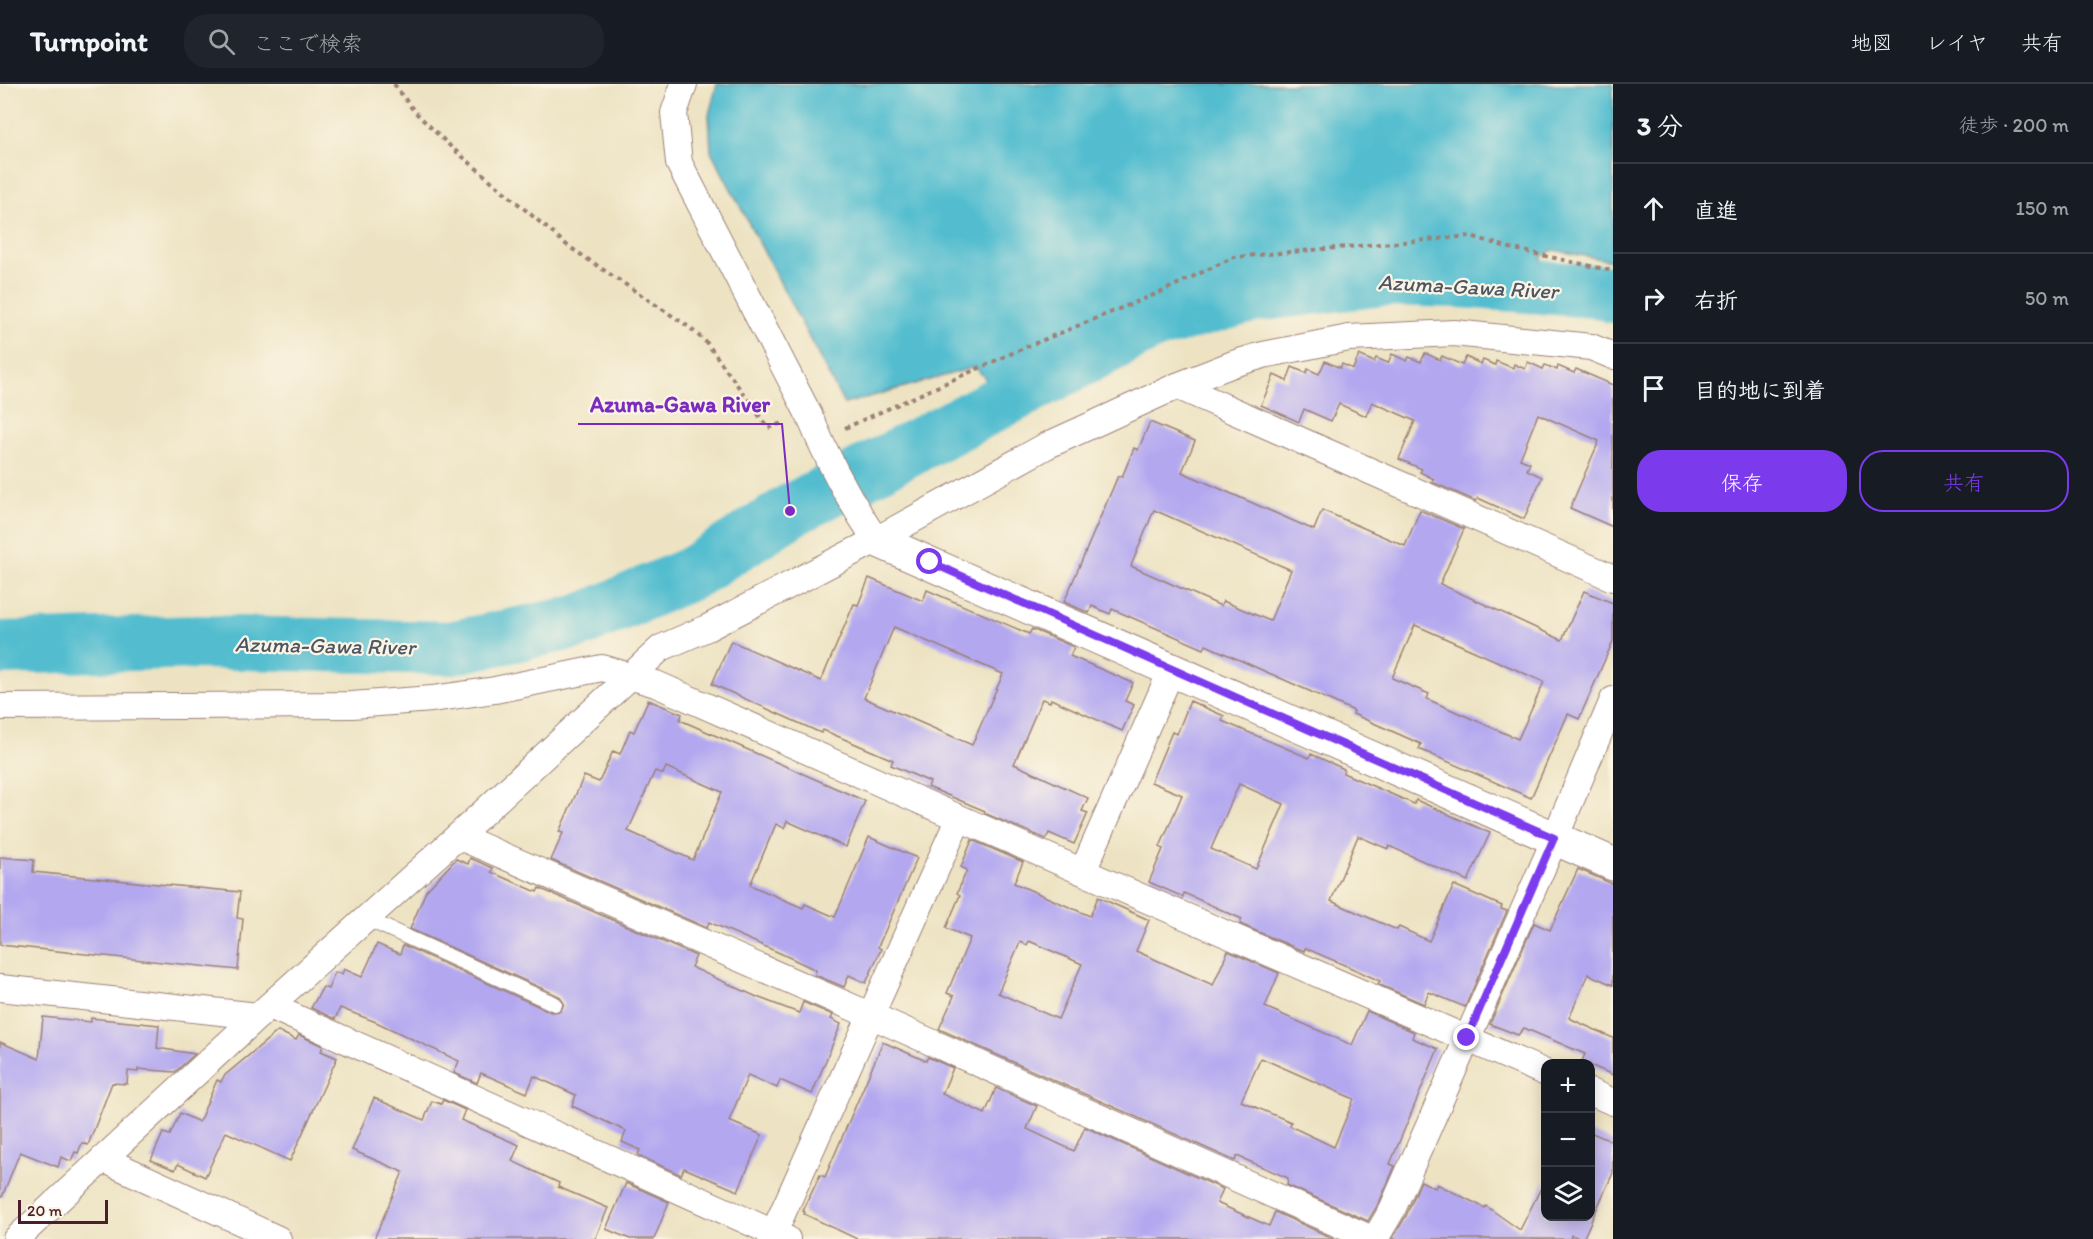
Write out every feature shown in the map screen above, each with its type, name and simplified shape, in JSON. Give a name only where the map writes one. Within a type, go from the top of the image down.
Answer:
[{"type":"street","points":[[684,84],[674,113],[679,163],[809,415],[853,506],[876,540],[1613,864]]},
{"type":"street","points":[[16,1239],[661,648],[707,628],[876,540],[1046,446],[1177,386],[1253,358],[1349,338],[1454,333],[1592,347],[1613,356]]},
{"type":"street","points":[[1177,386],[1613,578]]},
{"type":"street","points":[[0,707],[352,705],[432,699],[495,690],[602,668],[656,684],[1541,1070]]},
{"type":"street","points":[[1083,871],[1172,669]]},
{"type":"street","points":[[458,836],[1373,1239],[1392,1210],[1613,700]]},
{"type":"street","points":[[0,988],[264,1011],[777,1237],[871,1016],[959,818]]},
{"type":"street","points":[[1595,1094],[1613,1102]]},
{"type":"street","points":[[102,1159],[278,1239]]},
{"type":"lane","points":[[367,919],[555,1004]]},
{"type":"path","points":[[394,84],[414,111],[450,146],[568,246],[689,327],[706,343],[768,428],[809,415]]},
{"type":"path","points":[[822,446],[1026,347],[1163,291],[1234,257],[1471,236],[1510,248],[1613,271]]},
{"type":"water","points":[[717,84],[1613,84],[1613,261],[1553,250],[1541,257],[1550,279],[1474,269],[1361,266],[1273,275],[1117,322],[994,388],[975,367],[844,404],[711,151],[709,115]]},
{"type":"building","points":[[1425,353],[1440,360],[1442,356],[1462,365],[1466,357],[1481,364],[1483,360],[1495,365],[1496,361],[1513,368],[1514,364],[1525,369],[1528,362],[1543,369],[1545,365],[1557,370],[1558,366],[1574,373],[1576,369],[1613,385],[1613,527],[1570,508],[1599,441],[1538,414],[1520,459],[1530,463],[1527,470],[1542,477],[1524,519],[1478,498],[1476,501],[1432,482],[1434,479],[1420,472],[1422,469],[1399,459],[1415,421],[1372,402],[1366,416],[1339,404],[1331,421],[1304,409],[1299,422],[1261,405],[1274,375],[1287,381],[1292,367],[1306,373],[1308,369],[1319,374],[1325,361],[1340,368],[1342,364],[1353,369],[1359,355],[1374,362],[1376,358],[1388,363],[1392,354],[1407,361],[1409,357],[1421,362]]},
{"type":"building","points":[[1150,422],[1195,441],[1182,472],[1314,530],[1322,510],[1405,546],[1420,510],[1464,529],[1440,584],[1562,640],[1584,591],[1613,603],[1613,641],[1579,719],[1568,714],[1531,798],[1419,749],[1421,744],[1353,714],[1354,711],[1206,645],[1204,649],[1112,609],[1110,614],[1092,606],[1089,613],[1064,602],[1118,476],[1122,477],[1134,448],[1138,450]],"holes":[[[1154,510],[1291,570],[1270,621],[1223,601],[1221,606],[1131,566]],[[1415,625],[1544,682],[1518,739],[1427,699],[1429,694],[1392,678]]]},
{"type":"building","points":[[869,578],[923,601],[927,590],[1029,634],[1032,629],[1074,647],[1070,656],[1133,683],[1125,701],[1134,705],[1122,731],[1051,699],[1050,702],[1042,699],[1014,764],[1088,798],[1082,811],[1088,813],[1074,844],[1049,833],[1046,839],[984,813],[985,811],[928,787],[930,782],[891,765],[893,760],[823,730],[821,733],[712,684],[731,641],[821,681],[854,604],[858,605]],"holes":[[[894,627],[1003,674],[972,745],[864,698]]]},
{"type":"building","points":[[648,700],[682,714],[680,720],[865,801],[846,847],[787,821],[784,828],[776,824],[750,885],[803,908],[805,904],[835,917],[869,837],[917,858],[878,947],[881,949],[866,983],[849,975],[844,987],[815,975],[816,970],[709,922],[707,928],[551,860],[563,833],[559,832],[584,776],[599,782],[613,751],[620,754],[630,730],[634,732]],"holes":[[[666,767],[722,792],[693,860],[628,831],[655,771],[663,774]]]},
{"type":"building","points":[[1190,701],[1224,716],[1222,721],[1309,758],[1311,754],[1344,769],[1343,773],[1414,804],[1416,800],[1490,833],[1468,881],[1389,846],[1388,849],[1358,836],[1331,901],[1397,930],[1399,927],[1429,941],[1454,885],[1502,906],[1501,909],[1507,911],[1465,1007],[1429,992],[1424,1004],[1378,984],[1380,981],[1356,970],[1240,924],[1242,919],[1184,893],[1183,897],[1149,882],[1163,849],[1160,847],[1182,795],[1151,782],[1172,732],[1177,734]],"holes":[[[1239,784],[1284,804],[1256,869],[1211,849]]]},
{"type":"building","points":[[972,840],[1023,862],[1014,883],[1090,916],[1098,897],[1149,920],[1136,951],[1213,985],[1228,951],[1279,973],[1265,1007],[1352,1045],[1367,1011],[1414,1032],[1412,1038],[1438,1049],[1390,1164],[1395,1166],[1379,1203],[1368,1221],[1287,1185],[1288,1178],[1237,1156],[1235,1161],[939,1029],[954,996],[947,993],[970,938],[946,928],[960,895],[957,893],[967,870],[961,867]],"holes":[[[1029,941],[1082,964],[1058,1019],[998,993],[1020,942],[1027,945]],[[1261,1058],[1354,1099],[1334,1147],[1290,1126],[1291,1122],[1241,1101]]]},
{"type":"building","points":[[0,857],[34,860],[33,872],[240,892],[237,918],[243,919],[238,970],[0,945]]},
{"type":"building","points":[[470,858],[493,868],[491,872],[537,892],[539,888],[696,956],[691,967],[757,997],[799,1013],[803,1002],[833,1015],[831,1019],[841,1024],[812,1094],[780,1080],[777,1088],[748,1075],[729,1121],[762,1135],[738,1191],[684,1168],[681,1175],[638,1155],[640,1150],[622,1142],[626,1131],[572,1106],[576,1095],[534,1076],[527,1093],[481,1073],[477,1083],[454,1073],[459,1061],[376,1022],[340,1008],[335,1019],[311,1008],[323,987],[328,989],[335,972],[342,974],[344,969],[362,977],[377,944],[400,954],[403,945],[551,1012],[561,1011],[564,1003],[559,996],[410,929],[426,891],[456,859],[468,864]]},
{"type":"building","points":[[1578,869],[1613,884],[1613,985],[1588,974],[1569,1018],[1613,1038],[1613,1075],[1595,1067],[1595,1059],[1583,1059],[1585,1054],[1524,1028],[1518,1035],[1490,1024],[1534,923],[1550,930]]},
{"type":"building","points":[[43,1017],[91,1022],[91,1018],[159,1025],[157,1048],[195,1054],[175,1072],[138,1069],[138,1072],[128,1071],[127,1084],[112,1083],[88,1145],[82,1143],[78,1153],[75,1152],[71,1161],[61,1157],[58,1167],[20,1152],[2,1197],[0,1197],[0,1042],[39,1059]]},
{"type":"building","points":[[278,1031],[296,1040],[299,1035],[323,1046],[321,1051],[337,1058],[290,1161],[226,1132],[205,1177],[178,1164],[175,1170],[151,1160],[163,1133],[170,1135],[180,1113],[199,1122],[217,1080],[221,1082],[224,1076]]},
{"type":"building","points":[[883,1042],[926,1061],[928,1057],[953,1068],[942,1094],[985,1114],[996,1088],[1037,1106],[1027,1129],[1074,1151],[1085,1127],[1223,1189],[1217,1203],[1269,1226],[1275,1212],[1335,1239],[857,1239],[804,1214],[803,1211],[820,1175],[825,1177]]},
{"type":"building","points":[[374,1098],[424,1120],[432,1101],[441,1104],[443,1100],[465,1110],[461,1120],[519,1145],[512,1161],[559,1183],[558,1187],[608,1208],[595,1239],[374,1239],[403,1172],[352,1150]]},
{"type":"building","points":[[1595,1134],[1613,1142],[1613,1173],[1595,1213]]},
{"type":"building","points":[[1421,1181],[1435,1188],[1437,1184],[1485,1208],[1486,1206],[1520,1230],[1541,1188],[1541,1221],[1591,1221],[1583,1239],[1571,1235],[1570,1239],[1392,1239],[1406,1216]]},
{"type":"building","points":[[626,1183],[669,1202],[654,1239],[630,1239],[606,1229]]},
{"type":"waterway","name":"Azuma-Gawa River","points":[[0,648],[199,642],[450,648],[578,622],[692,573],[790,511],[1151,324],[1255,295],[1383,279],[1460,281],[1606,292],[1613,296]]},
{"type":"place","name":"Azuma-Gawa River","points":[[790,511]]},
{"type":"route","points":[[930,562],[1554,838],[1467,1038]]}]
